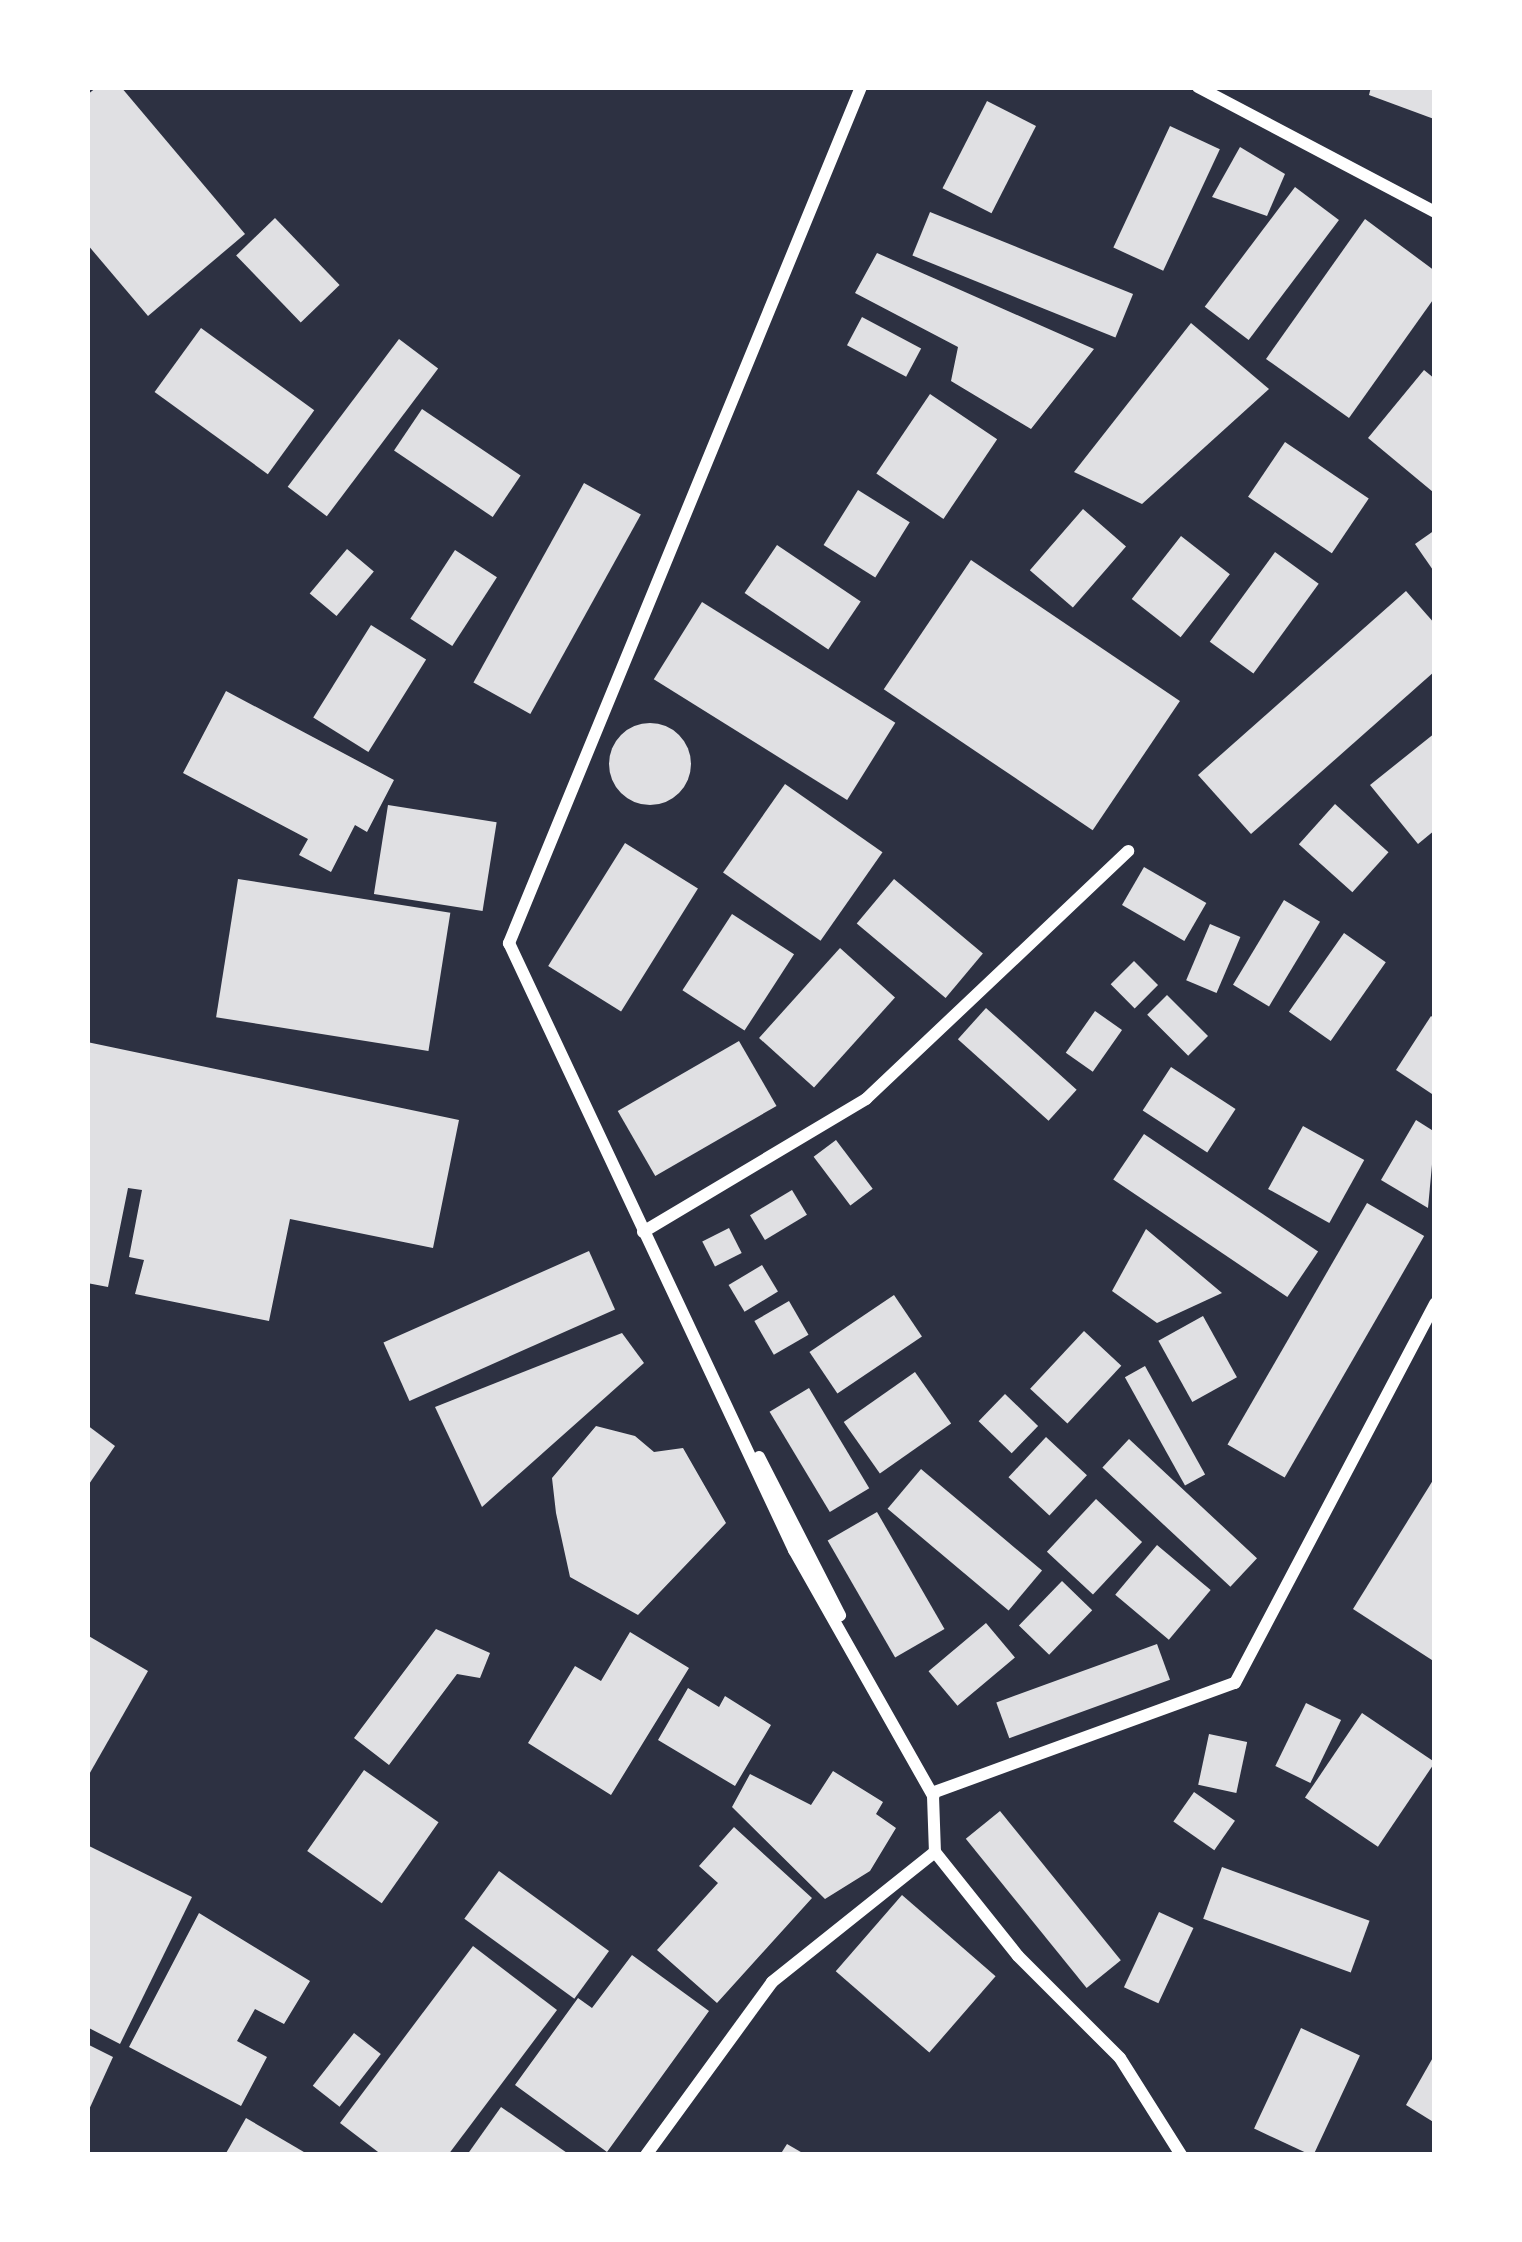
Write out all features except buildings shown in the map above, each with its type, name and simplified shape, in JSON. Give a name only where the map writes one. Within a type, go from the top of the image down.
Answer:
[{"type":"street","points":[[861,87],[509,944],[794,1550],[933,1796],[935,1852],[1018,1956],[1120,2058],[1181,2155]]},
{"type":"street","points":[[1198,87],[1435,212]]},
{"type":"street","points":[[643,1232],[866,1099],[1128,851]]},
{"type":"street","points":[[933,1796],[1235,1683],[1435,1303]]},
{"type":"street","points":[[646,2155],[772,1982],[935,1852]]}]
